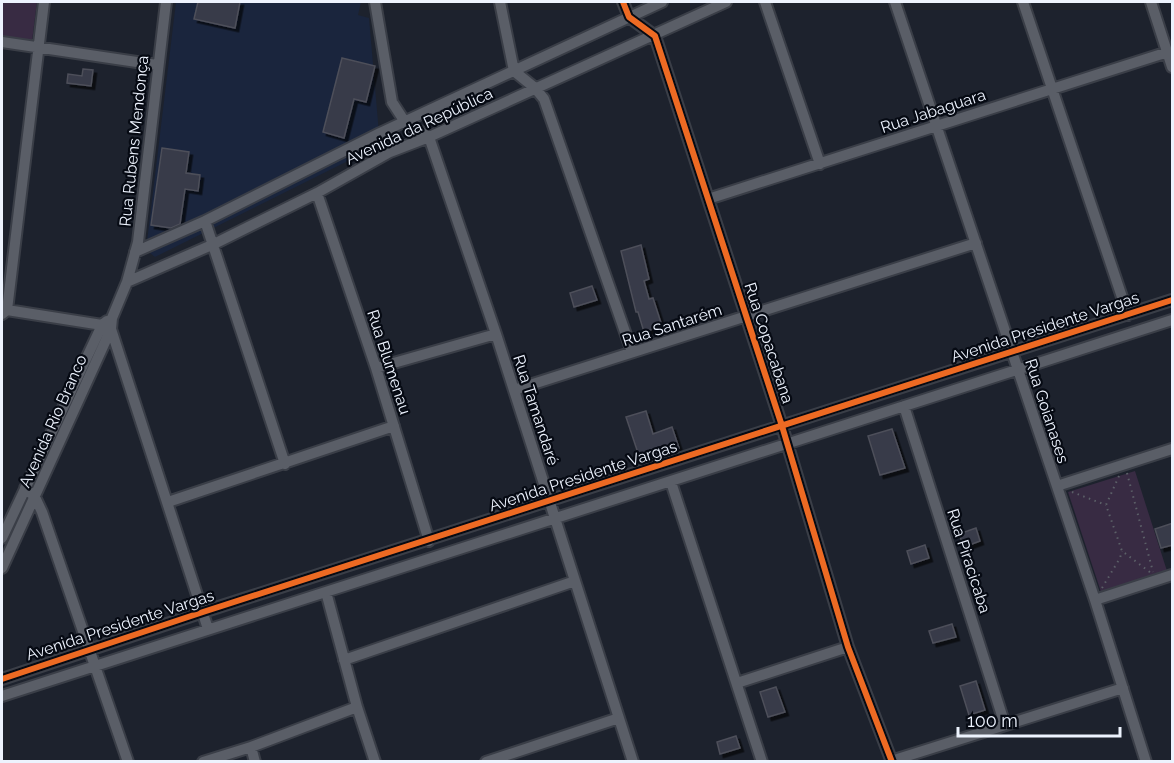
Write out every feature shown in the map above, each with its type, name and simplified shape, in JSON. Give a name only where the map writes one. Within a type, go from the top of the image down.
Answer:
[{"type":"street","points":[[44,2],[4,312],[108,324],[208,629]]},
{"type":"street","name":"Rua Rubens Mendonça","points":[[127,282],[135,252],[166,2]]},
{"type":"street","points":[[375,2],[392,102],[405,122],[429,137]]},
{"type":"street","points":[[500,2],[514,71],[535,88],[544,99],[632,352]]},
{"type":"street","points":[[623,2],[629,17],[655,36]]},
{"type":"street","name":"Avenida da República","points":[[135,252],[205,221],[405,122],[662,2]]},
{"type":"street","name":"Avenida da República","points":[[127,282],[317,193],[390,152],[429,137],[726,2]]},
{"type":"street","points":[[765,2],[820,164]]},
{"type":"street","name":"Rua Goianases","points":[[895,2],[1095,600],[1146,762]]},
{"type":"street","points":[[1023,2],[1128,315]]},
{"type":"street","points":[[1151,2],[1173,67]]},
{"type":"street","name":"Rua Copacabana","points":[[655,36],[788,444],[848,647],[892,761]]},
{"type":"street","points":[[2,42],[157,65]]},
{"type":"street","name":"Rua Jabaguara","points":[[708,199],[1168,52]]},
{"type":"street","name":"Rua Tamandaré","points":[[429,137],[496,334],[633,762]]},
{"type":"street","name":"Rua Blumenau","points":[[317,193],[376,368],[429,541]]},
{"type":"street","points":[[205,221],[285,464]]},
{"type":"street","name":"Rua Santarém","points":[[514,390],[976,243]]},
{"type":"street","name":"Avenida Rio Branco","points":[[2,568],[35,497],[127,282]]},
{"type":"street","name":"Avenida Presidente Vargas","points":[[2,679],[203,612],[1173,300]]},
{"type":"street","name":"Avenida Presidente Vargas","points":[[2,696],[1173,320]]},
{"type":"street","name":"Avenida Rio Branco","points":[[2,538],[108,324]]},
{"type":"street","points":[[376,368],[496,334]]},
{"type":"street","name":"Rua Piracicaba","points":[[904,406],[1005,725]]},
{"type":"street","points":[[168,502],[394,426]]},
{"type":"street","points":[[1057,486],[1173,449]]},
{"type":"street","points":[[671,482],[762,762]]},
{"type":"street","points":[[26,488],[35,497],[91,650],[128,762]]},
{"type":"street","points":[[1095,600],[1173,575]]},
{"type":"street","points":[[344,660],[575,581]]},
{"type":"street","points":[[326,592],[357,707],[375,762]]},
{"type":"street","points":[[737,683],[848,647]]},
{"type":"street","points":[[892,761],[1123,688]]},
{"type":"street","points":[[202,762],[251,747],[357,707]]},
{"type":"street","points":[[486,762],[619,718]]},
{"type":"street","points":[[251,747],[255,762]]},
{"type":"path","points":[[1095,600],[1122,551],[1106,505],[1125,465]]},
{"type":"path","points":[[1125,465],[1156,580]]},
{"type":"path","points":[[1057,486],[1106,505]]},
{"type":"path","points":[[1122,551],[1149,570],[1156,580]]},
{"type":"shaded area","points":[[2,2],[37,2],[32,41],[2,37]]},
{"type":"shaded area","points":[[176,2],[361,2],[358,15],[369,18],[380,145],[155,257],[146,250]]},
{"type":"shaded area","points":[[1135,471],[1167,571],[1101,592],[1068,492]]},
{"type":"building","points":[[198,2],[240,2],[235,28],[194,19]]},
{"type":"building","points":[[342,58],[375,66],[366,102],[354,99],[344,138],[323,132]]},
{"type":"building","points":[[83,69],[93,70],[91,86],[67,83],[68,74],[82,76]]},
{"type":"building","points":[[162,148],[189,152],[186,173],[200,175],[198,191],[185,189],[180,224],[171,228],[151,225]]},
{"type":"building","points":[[641,245],[649,279],[644,281],[649,299],[653,298],[662,326],[644,332],[638,312],[636,312],[621,251]]},
{"type":"building","points":[[592,286],[597,300],[574,307],[570,293]]},
{"type":"building","points":[[646,411],[653,434],[672,427],[679,448],[641,462],[626,417]]},
{"type":"building","points":[[892,429],[905,468],[880,475],[868,436]]},
{"type":"building","points":[[1173,523],[1173,545],[1161,548],[1155,529]]},
{"type":"building","points":[[976,528],[980,541],[964,547],[959,534]]},
{"type":"building","points":[[925,545],[929,558],[911,564],[907,551]]},
{"type":"building","points":[[952,624],[956,637],[933,643],[929,631]]},
{"type":"building","points":[[976,681],[985,710],[969,715],[960,686]]},
{"type":"building","points":[[776,687],[785,712],[768,717],[760,692]]},
{"type":"building","points":[[736,736],[740,748],[720,754],[717,742]]},
{"type":"cycle path","points":[[623,2],[629,17],[655,36],[782,426],[848,647],[892,762]]},
{"type":"cycle path","points":[[2,679],[1172,300]]}]
